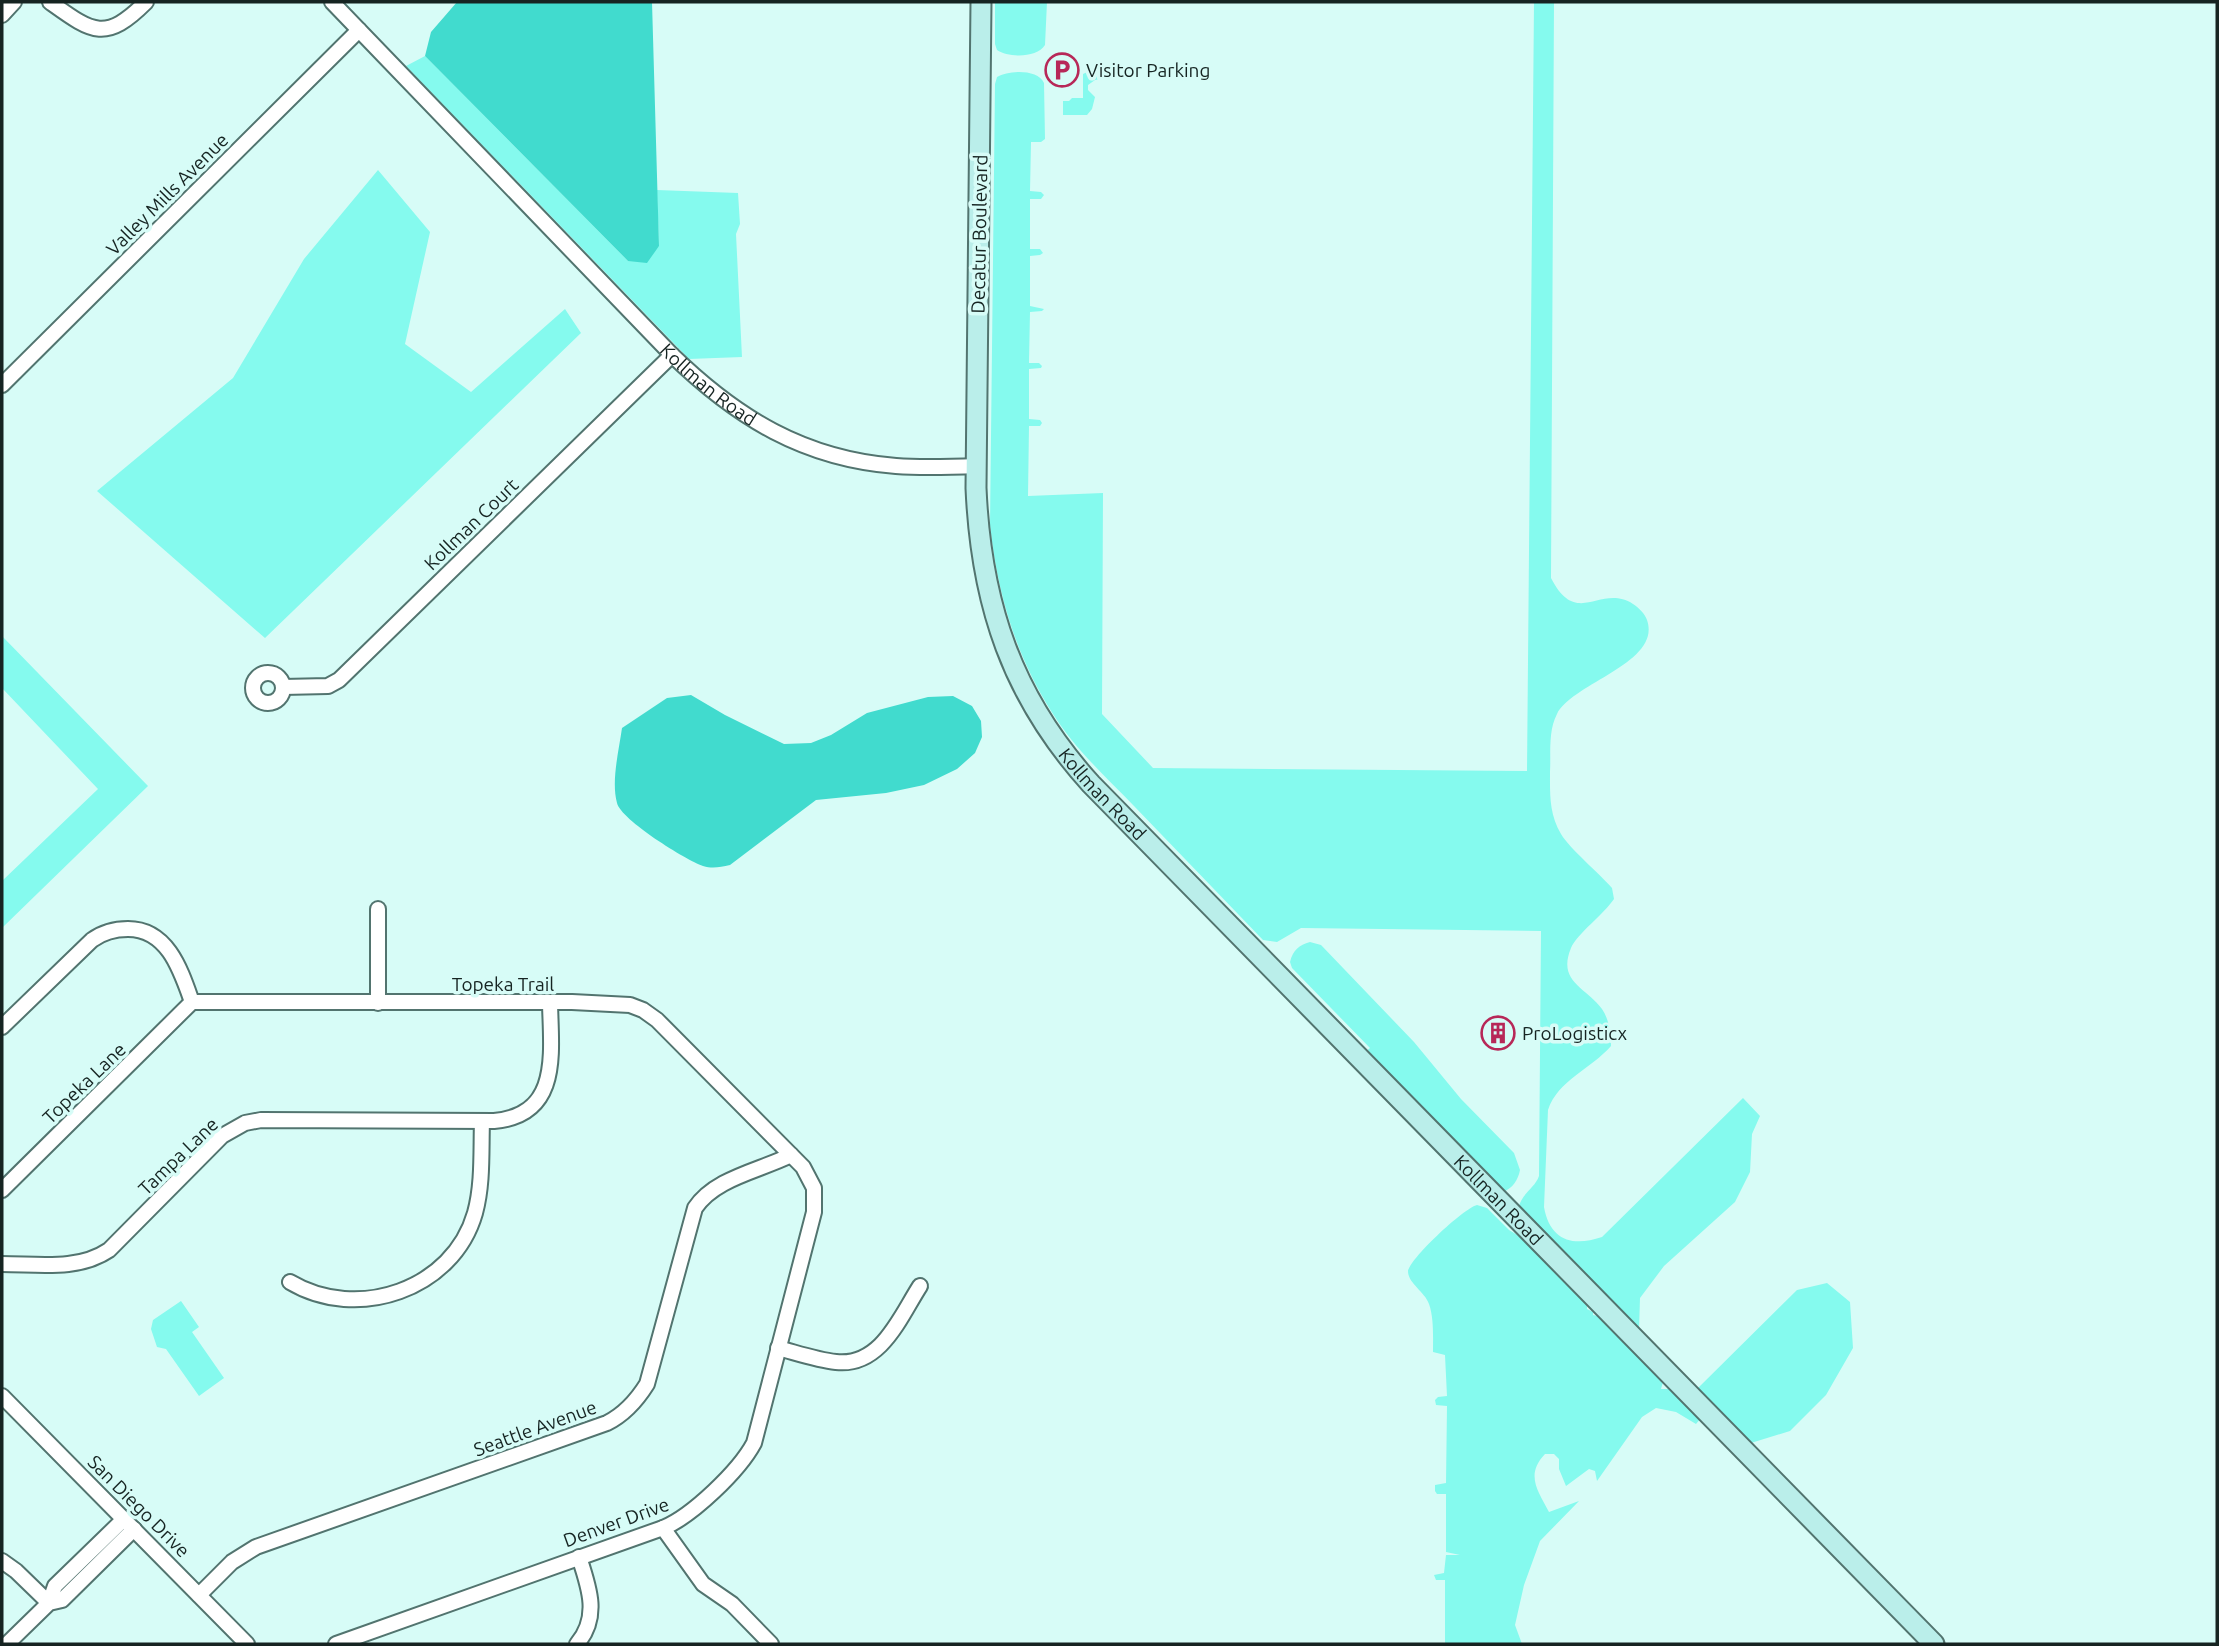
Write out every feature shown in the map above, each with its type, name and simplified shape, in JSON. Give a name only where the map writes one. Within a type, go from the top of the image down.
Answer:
[{"type":"street","points":[[2,15],[14,2]]},
{"type":"street","points":[[50,2],[80,24],[93,29],[105,29],[132,16],[146,2]]},
{"type":"street","name":"Kollman Road","points":[[332,2],[672,355],[711,392],[743,415],[777,434],[844,458],[881,464],[977,467],[979,540],[985,581],[995,619],[1023,688],[1067,756],[1100,794],[1934,1644]]},
{"type":"street","name":"Decatur Boulevard","points":[[977,467],[981,2]]},
{"type":"street","name":"Valley Mills Avenue","points":[[2,385],[359,30]]},
{"type":"street","name":"Kollman Court","points":[[283,687],[328,686],[337,682],[672,355]]},
{"type":"street","points":[[378,909],[378,1003]]},
{"type":"street","points":[[2,1027],[97,936],[119,929],[136,929],[162,942],[174,958],[192,1002]]},
{"type":"street","name":"Topeka Trail","points":[[192,1002],[623,1004],[648,1013],[791,1155],[806,1171],[814,1188]]},
{"type":"street","name":"Topeka Lane","points":[[2,1190],[192,1002]]},
{"type":"street","name":"Tampa Lane","points":[[2,1264],[73,1264],[100,1257],[222,1136],[245,1123],[261,1120],[500,1121],[523,1113],[545,1090],[550,1076],[550,1003]]},
{"type":"street","points":[[290,1282],[329,1297],[363,1299],[404,1291],[439,1269],[461,1242],[475,1211],[480,1187],[482,1121]]},
{"type":"street","name":"Seattle Avenue","points":[[199,1595],[232,1562],[256,1547],[607,1423],[620,1416],[639,1397],[647,1384],[695,1208],[714,1187],[791,1155]]},
{"type":"street","name":"Denver Drive","points":[[335,1644],[663,1528],[686,1516],[746,1456],[754,1443],[814,1212],[814,1188]]},
{"type":"street","points":[[778,1348],[833,1361],[851,1362],[863,1358],[874,1352],[886,1339],[920,1286]]},
{"type":"street","name":"San Diego Drive","points":[[2,1396],[247,1644]]},
{"type":"street","points":[[7,1644],[49,1604],[62,1600],[129,1524]]},
{"type":"street","points":[[663,1528],[703,1584],[732,1604],[770,1644]]},
{"type":"street","points":[[577,1644],[588,1627],[592,1603],[579,1557]]},
{"type":"street","points":[[2,1561],[49,1604]]},
{"type":"shaded area","points":[[457,2],[652,2],[659,246],[647,263],[628,261],[425,56],[431,32]]},
{"type":"shaded area","points":[[995,2],[1047,2],[1045,45],[1036,52],[1023,55],[997,50]]},
{"type":"shaded area","points":[[1534,2],[1554,2],[1551,578],[1570,601],[1580,603],[1610,598],[1633,604],[1642,611],[1647,620],[1648,635],[1641,648],[1629,660],[1566,703],[1557,714],[1552,728],[1550,788],[1554,819],[1565,840],[1612,888],[1614,899],[1574,942],[1568,959],[1570,976],[1596,1001],[1604,1013],[1611,1046],[1559,1091],[1548,1110],[1544,1207],[1547,1218],[1557,1234],[1572,1241],[1602,1237],[1743,1098],[1760,1116],[1752,1134],[1750,1172],[1735,1202],[1664,1266],[1640,1298],[1639,1330],[1519,1207],[1522,1198],[1539,1176],[1541,931],[1301,928],[1277,942],[1263,940],[1091,762],[1053,714],[1029,670],[1010,623],[998,575],[990,525],[995,84],[997,77],[1023,72],[1036,75],[1044,83],[1045,139],[1031,142],[1030,191],[1044,195],[1041,199],[1030,199],[1030,249],[1040,249],[1043,253],[1030,256],[1030,306],[1044,309],[1030,312],[1029,363],[1039,363],[1042,366],[1029,369],[1029,419],[1040,420],[1042,423],[1040,426],[1029,426],[1028,496],[1103,493],[1102,714],[1153,768],[1527,771]]},
{"type":"shaded area","points":[[425,56],[628,261],[659,246],[657,190],[738,193],[740,224],[736,234],[742,357],[689,359],[406,66]]},
{"type":"shaded area","points":[[1091,65],[1101,65],[1100,79],[1088,85],[1088,90],[1095,97],[1092,109],[1087,115],[1063,115],[1063,101],[1083,98],[1083,74],[1089,71]]},
{"type":"shaded area","points":[[378,170],[430,232],[405,344],[471,392],[565,309],[581,333],[265,638],[97,491],[233,378],[304,259]]},
{"type":"shaded area","points":[[2,636],[148,786],[2,928],[2,881],[98,789],[2,688]]},
{"type":"shaded area","points":[[691,695],[784,744],[811,743],[831,735],[867,713],[928,697],[953,696],[972,706],[981,721],[982,737],[975,753],[957,769],[924,785],[886,793],[816,800],[730,865],[707,867],[683,856],[641,829],[621,810],[615,794],[622,728],[667,698]]},
{"type":"shaded area","points":[[1310,942],[1321,945],[1414,1042],[1461,1099],[1514,1153],[1520,1170],[1510,1188],[1503,1192],[1364,1053],[1370,1048],[1292,968],[1290,962],[1295,951]]},
{"type":"shaded area","points":[[1477,1205],[1487,1208],[1509,1230],[1529,1242],[1587,1302],[1587,1309],[1593,1312],[1593,1315],[1602,1317],[1663,1382],[1661,1389],[1671,1389],[1701,1418],[1696,1424],[1676,1412],[1656,1408],[1642,1417],[1597,1481],[1595,1471],[1589,1469],[1566,1486],[1559,1469],[1559,1459],[1554,1454],[1545,1454],[1536,1469],[1535,1483],[1549,1512],[1579,1501],[1540,1541],[1524,1585],[1515,1625],[1522,1644],[1445,1644],[1445,1580],[1436,1580],[1434,1575],[1444,1573],[1446,1555],[1460,1555],[1446,1552],[1446,1494],[1437,1494],[1435,1491],[1435,1485],[1446,1483],[1447,1406],[1436,1405],[1435,1400],[1447,1396],[1445,1355],[1433,1352],[1429,1304],[1408,1272],[1417,1257],[1438,1235]]},
{"type":"shaded area","points":[[1827,1283],[1850,1302],[1853,1348],[1826,1395],[1790,1431],[1751,1443],[1697,1389],[1797,1290]]},
{"type":"shaded area","points":[[181,1301],[199,1327],[192,1332],[224,1378],[199,1396],[166,1349],[157,1347],[151,1329],[153,1320]]},
{"type":"place","name":"Visitor Parking","points":[[1062,70]]},
{"type":"place","name":"ProLogisticx","points":[[1498,1033]]}]
